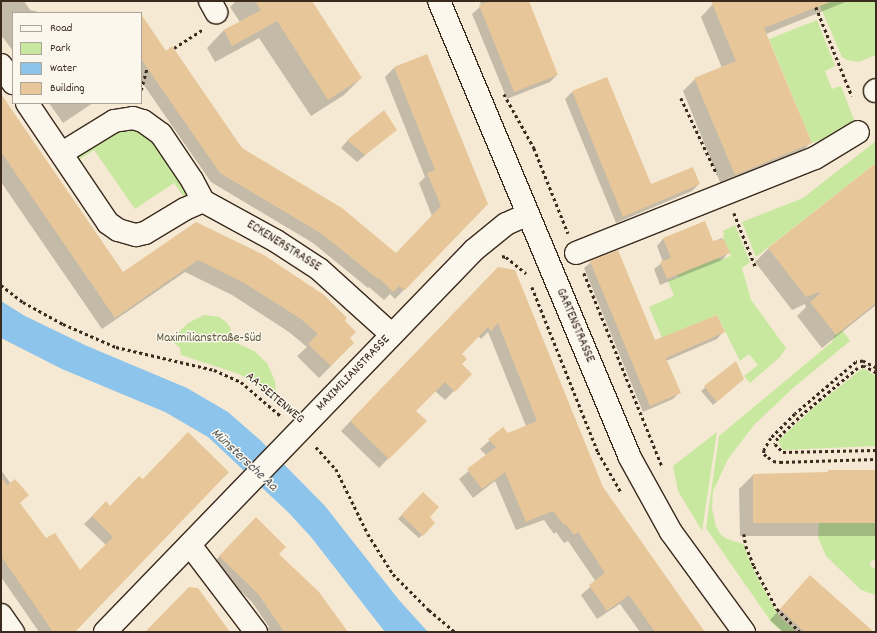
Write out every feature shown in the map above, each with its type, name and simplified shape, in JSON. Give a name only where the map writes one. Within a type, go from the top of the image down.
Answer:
[{"type":"street","name":"GARTENSTRASSE","points":[[439,1],[629,456],[671,532],[744,632]]},
{"type":"street","points":[[1,65],[12,82]]},
{"type":"street","points":[[28,104],[108,223],[126,234],[136,235],[154,229],[185,209],[203,201],[192,180],[161,134],[143,121],[133,118],[114,121],[62,154]]},
{"type":"street","points":[[576,253],[727,195],[815,158],[858,132]]},
{"type":"street","name":"ECKENERSTRASSE","points":[[203,201],[276,241],[319,269],[392,335]]},
{"type":"street","name":"MAXIMILIANSTRASSE","points":[[105,632],[474,250],[506,224],[528,214]]},
{"type":"street","points":[[190,545],[256,632]]},
{"type":"street","points":[[1,616],[13,632]]},
{"type":"path","points":[[816,7],[840,67]]},
{"type":"path","points":[[174,48],[192,36]]},
{"type":"path","points":[[142,86],[147,68]]},
{"type":"path","points":[[503,92],[534,148],[663,467]]},
{"type":"path","points":[[681,98],[727,195],[756,268]]},
{"type":"path","name":"AA-SEITENWEG","points":[[1,285],[22,302],[63,324],[116,347],[214,370],[241,382],[328,458],[336,469],[368,534],[393,574],[455,632]]},
{"type":"path","points":[[876,368],[863,361],[856,362],[790,418],[772,438],[764,450],[764,454],[768,458],[773,461],[780,462],[876,459]]},
{"type":"path","points":[[876,373],[864,366],[858,368],[808,409],[778,438],[775,444],[783,452],[876,450]]},
{"type":"path","points":[[744,534],[746,546],[754,566],[774,603],[782,616],[800,632]]},
{"type":"green space","points":[[832,1],[876,1],[876,55],[859,62],[847,60],[842,57],[820,6]]},
{"type":"green space","points":[[817,20],[835,66],[825,71],[832,89],[841,86],[856,125],[825,144],[818,141],[812,143],[769,39]]},
{"type":"green space","points":[[127,125],[150,135],[191,193],[184,197],[174,183],[135,209],[94,150],[77,161],[73,155]]},
{"type":"green space","points":[[876,141],[876,163],[756,257],[742,222],[803,198]]},
{"type":"green space","points":[[735,225],[750,262],[742,268],[751,300],[786,348],[780,357],[750,383],[744,376],[758,365],[749,354],[740,361],[717,315],[662,338],[649,307],[674,296],[668,281],[679,277],[677,274],[719,258],[720,260],[731,256],[723,237],[723,231]]},
{"type":"green space","name":"Maximilianstraße-Süd","points":[[204,315],[219,317],[226,322],[230,327],[234,342],[254,351],[267,363],[275,381],[277,403],[256,385],[239,374],[181,355],[180,348],[171,340],[188,323]]},
{"type":"green space","points":[[842,330],[850,341],[793,388],[754,425],[728,459],[713,491],[712,508],[716,527],[721,535],[727,539],[743,544],[754,571],[773,606],[780,617],[797,632],[783,632],[772,623],[706,528],[719,436],[832,342],[835,335]]},
{"type":"green space","points":[[863,368],[876,376],[876,446],[783,450],[778,441],[813,408]]},
{"type":"green space","points":[[717,432],[702,531],[678,491],[673,466]]},
{"type":"green space","points":[[819,522],[876,523],[876,561],[872,560],[870,563],[871,567],[876,569],[876,595],[861,590],[826,556],[818,537]]},
{"type":"water","name":"Münstersche Aa","points":[[1,301],[25,316],[87,346],[187,388],[228,412],[260,440],[325,506],[399,600],[428,632],[385,632],[311,537],[289,513],[208,437],[165,412],[62,369],[1,338]]},
{"type":"building","points":[[255,1],[312,1],[362,78],[328,100],[277,21],[232,46],[224,30],[261,10]]},
{"type":"building","points":[[490,1],[529,1],[558,75],[514,92],[479,5]]},
{"type":"building","points":[[711,1],[830,2],[764,28],[812,143],[735,175],[694,78],[736,61]]},
{"type":"building","points":[[142,15],[166,51],[172,46],[242,148],[342,208],[396,253],[441,206],[427,173],[435,170],[394,67],[427,54],[488,204],[405,290],[399,286],[393,292],[379,278],[378,279],[322,234],[220,173],[142,60]]},
{"type":"building","points":[[607,77],[651,184],[693,167],[700,184],[623,217],[572,91]]},
{"type":"building","points":[[1,94],[123,272],[196,222],[264,255],[324,295],[347,318],[345,321],[356,332],[350,338],[354,343],[331,366],[308,344],[318,334],[301,319],[244,283],[198,260],[115,318],[1,152]]},
{"type":"building","points":[[384,110],[397,130],[365,155],[347,140]]},
{"type":"building","points":[[876,163],[876,303],[836,335],[810,302],[820,294],[819,292],[806,297],[768,248]]},
{"type":"building","points":[[705,221],[713,241],[724,239],[730,253],[667,279],[660,262],[671,258],[663,238]]},
{"type":"building","points":[[618,250],[655,340],[717,315],[725,332],[666,358],[681,393],[650,406],[590,261]]},
{"type":"building","points":[[498,267],[515,270],[603,487],[705,632],[655,632],[629,595],[607,611],[589,585],[605,573],[578,532],[574,535],[566,524],[564,525],[553,511],[526,522],[505,472],[482,489],[467,469],[496,447],[488,439],[503,427],[508,433],[537,421],[498,323],[491,331],[488,327],[462,354],[467,359],[462,364],[472,374],[455,392],[445,382],[416,411],[427,421],[389,459],[350,421]]},
{"type":"building","points":[[736,361],[744,379],[717,402],[704,386]]},
{"type":"building","points":[[188,432],[229,472],[75,632],[53,632],[1,556],[1,476],[7,485],[15,479],[29,495],[20,503],[46,538],[55,533],[80,570],[113,537],[92,516],[106,501],[110,506],[139,476],[143,479]]},
{"type":"building","points":[[828,470],[876,470],[876,523],[753,523],[753,474],[828,472]]},
{"type":"building","points":[[423,492],[439,507],[430,517],[435,523],[423,536],[401,515]]},
{"type":"building","points":[[256,517],[286,547],[279,554],[319,592],[348,632],[284,632],[259,595],[219,556]]},
{"type":"building","points":[[810,575],[874,632],[805,632],[780,609]]},
{"type":"building","points":[[189,587],[198,588],[230,632],[145,632]]}]
